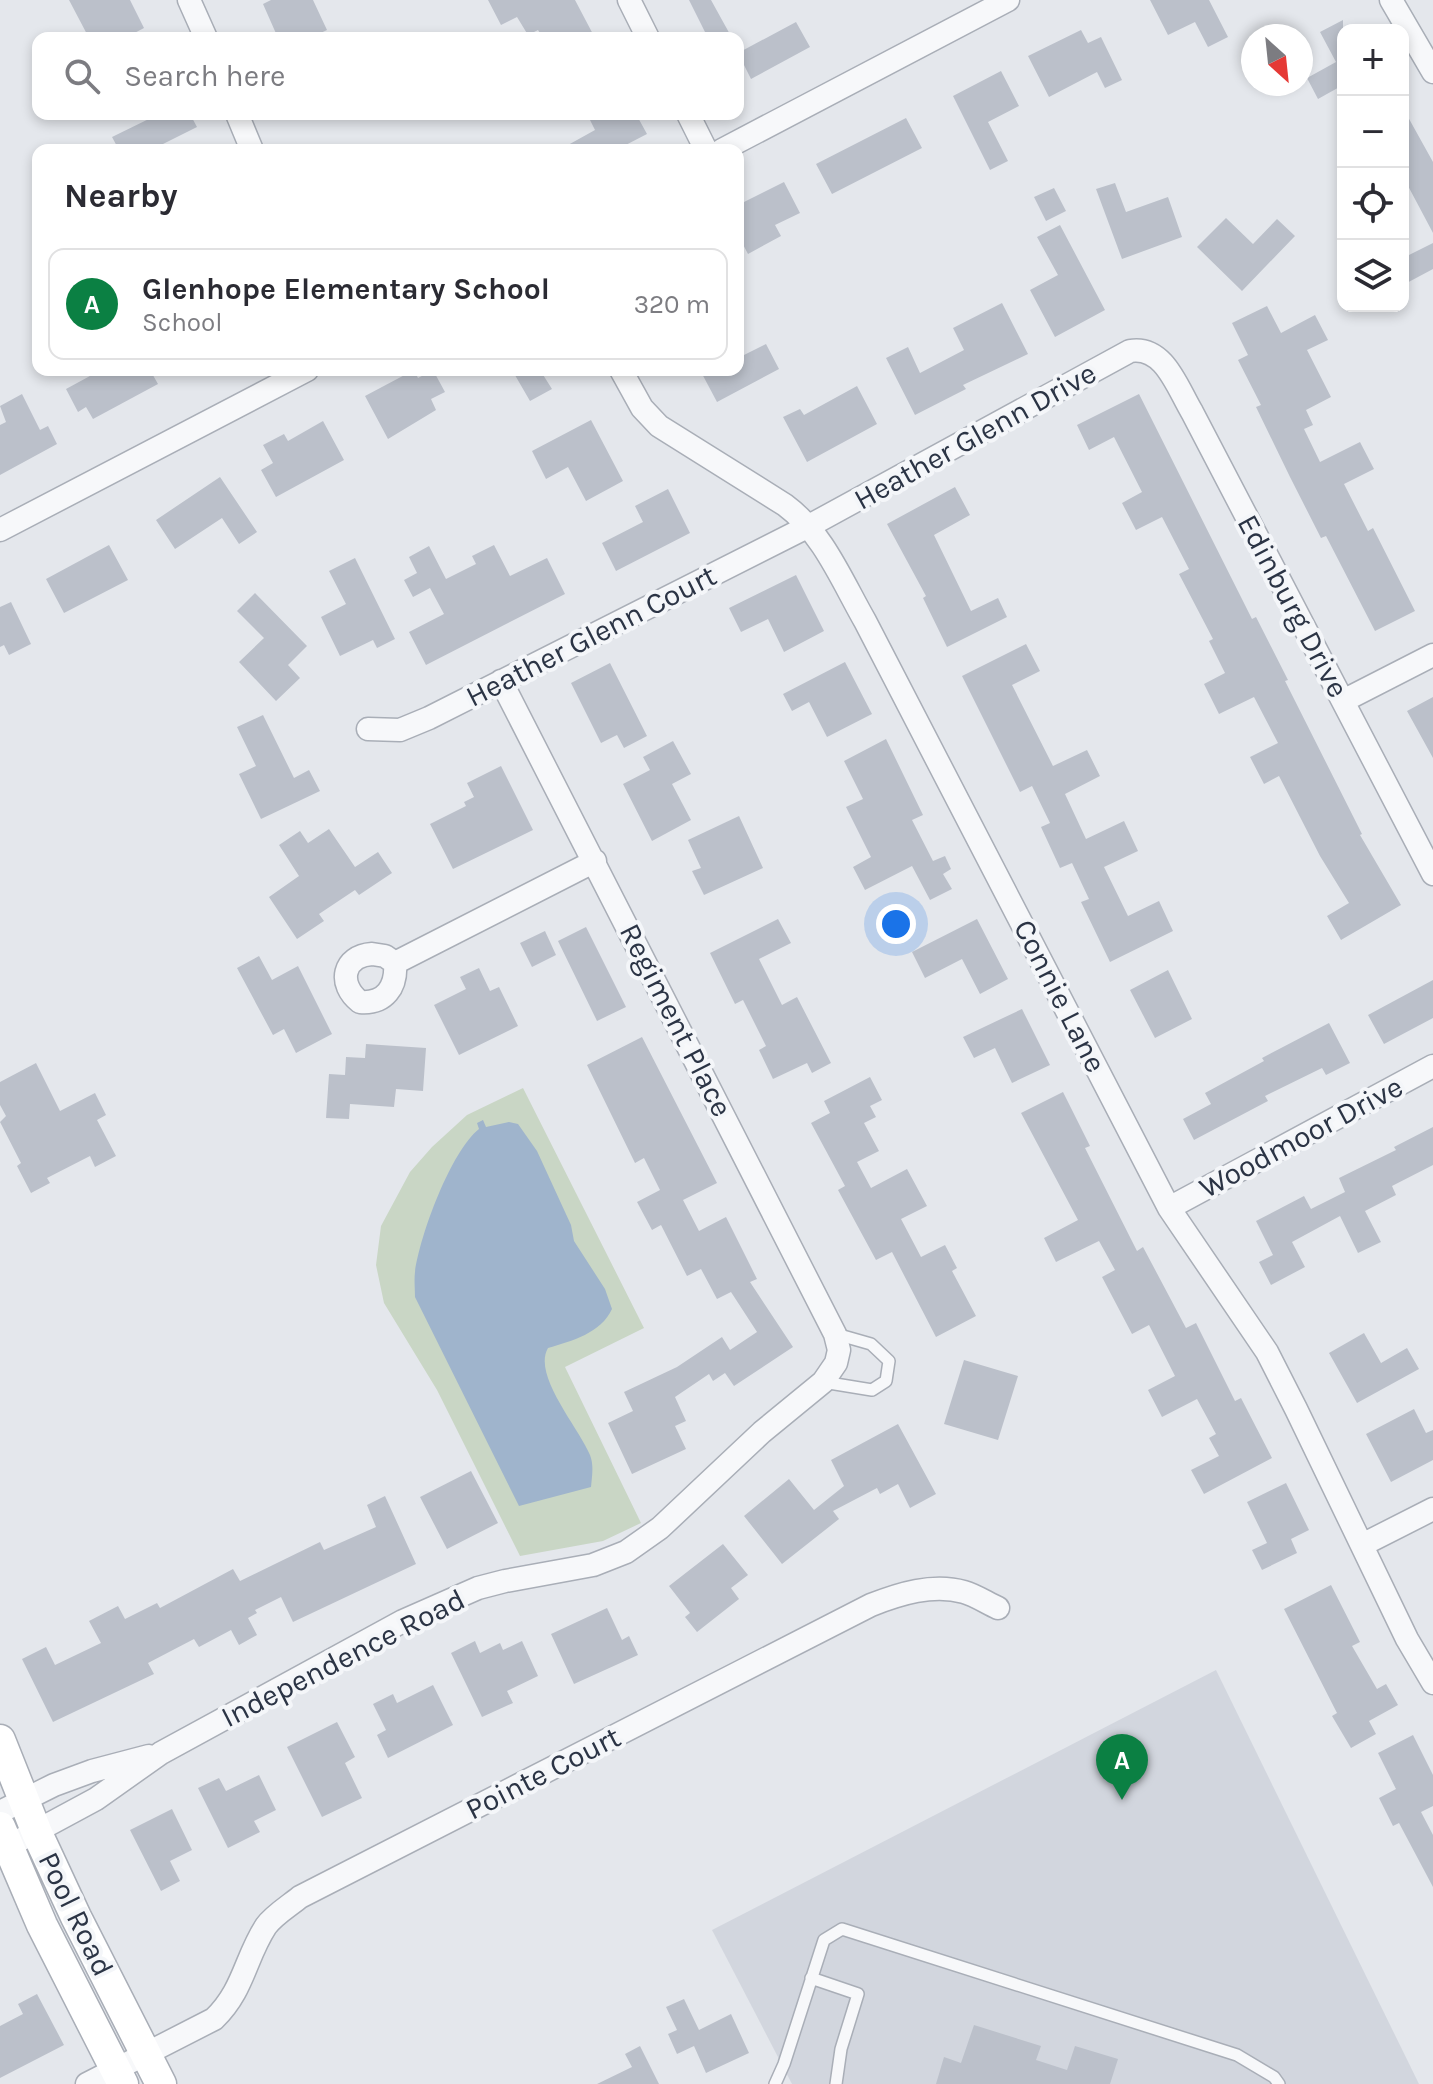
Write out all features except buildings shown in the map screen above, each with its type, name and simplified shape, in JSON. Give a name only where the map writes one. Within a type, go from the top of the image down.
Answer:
[{"type":"main road","name":"Pool Road","points":[[0,1740],[12,1806],[37,1833],[161,2084]]},
{"type":"main road","name":"Pool Road","points":[[4,1837],[42,1925],[120,2077]]},
{"type":"street","points":[[189,0],[203,32]]},
{"type":"street","points":[[629,0],[645,32]]},
{"type":"street","points":[[733,144],[1008,0]]},
{"type":"street","points":[[1391,0],[1433,72]]},
{"type":"street","points":[[240,120],[250,144]]},
{"type":"street","points":[[691,120],[703,144]]},
{"type":"street","name":"Heather Glenn Drive","points":[[809,526],[1130,351],[1142,349]]},
{"type":"street","name":"Edinburg Drive","points":[[1142,349],[1154,353],[1164,364],[1192,412],[1433,874]]},
{"type":"street","points":[[0,530],[295,376]]},
{"type":"street","name":"Connie Lane","points":[[624,376],[642,408],[659,426],[785,505],[809,526],[865,621],[1169,1208],[1267,1352],[1407,1639],[1433,1683]]},
{"type":"street","name":"Heather Glenn Court","points":[[368,729],[400,730],[429,718],[809,526]]},
{"type":"street","points":[[1343,701],[1433,655]]},
{"type":"street","name":"Regiment Place","points":[[501,681],[835,1334],[839,1350],[836,1363]]},
{"type":"street","points":[[395,963],[595,861]]},
{"type":"street","name":"Woodmoor Drive","points":[[1169,1208],[1433,1066]]},
{"type":"street","name":"Independence Road","points":[[4,1837],[37,1833],[96,1799],[161,1753],[403,1621],[478,1588],[593,1565],[626,1552],[660,1528],[762,1432],[823,1382],[836,1363]]},
{"type":"street","points":[[1362,1545],[1433,1509]]},
{"type":"street","name":"Pointe Court","points":[[87,2084],[120,2077],[146,2055],[214,2019],[228,2006],[267,1925],[300,1897],[871,1605],[897,1595],[930,1589],[963,1592],[998,1608]]},
{"type":"street","name":"Independence Road","points":[[12,1806],[54,1785],[92,1771],[161,1753]]},
{"type":"lane","points":[[823,1382],[872,1390],[886,1381],[889,1361],[880,1352],[871,1344],[835,1334]]},
{"type":"lane","points":[[775,2084],[824,1940],[842,1929],[1237,2055],[1274,2077],[1279,2084]]},
{"type":"lane","points":[[811,1978],[858,1994],[841,2049],[836,2084]]},
{"type":"shaded area","points":[[1216,1670],[1419,2084],[792,2084],[712,1930]]},
{"type":"green space","points":[[523,1088],[644,1328],[565,1367],[641,1523],[603,1541],[520,1556],[437,1390],[384,1303],[376,1265],[381,1226],[410,1172],[467,1115]]},
{"type":"water","points":[[483,1120],[486,1127],[509,1122],[518,1124],[537,1151],[571,1225],[574,1241],[605,1289],[612,1309],[593,1330],[548,1348],[545,1359],[551,1387],[590,1455],[591,1487],[519,1506],[415,1297],[418,1256],[438,1195],[458,1155],[479,1129],[477,1123]]},
{"type":"place","name":"Glenhope Elementary School","points":[[1122,1800]]}]
